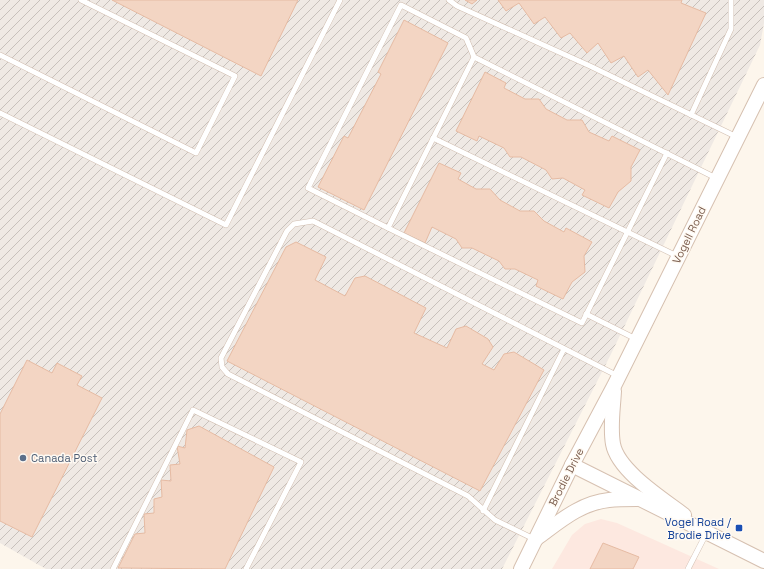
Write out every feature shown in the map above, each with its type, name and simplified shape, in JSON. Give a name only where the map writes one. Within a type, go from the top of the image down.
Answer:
[{"type":"street","name":"Vogell Road","points":[[617,381],[764,85]]},
{"type":"street","name":"Brodie Drive","points":[[521,569],[572,465],[617,381]]},
{"type":"street","points":[[617,381],[612,429],[614,445],[618,457],[630,472],[706,533]]},
{"type":"street","points":[[572,465],[764,562]]},
{"type":"street","points":[[535,540],[572,512],[585,505],[609,500],[638,499]]},
{"type":"lane","points":[[0,55],[196,153],[235,76],[82,0]]},
{"type":"lane","points":[[0,113],[226,225],[340,0]]},
{"type":"lane","points":[[449,0],[457,6],[590,66],[738,137]]},
{"type":"lane","points":[[691,115],[731,29],[731,0]]},
{"type":"lane","points":[[667,153],[582,323],[308,188],[402,5],[466,38],[474,57],[667,153],[717,178]]},
{"type":"lane","points":[[388,228],[474,57]]},
{"type":"lane","points":[[433,138],[678,257]]},
{"type":"lane","points":[[535,540],[495,520],[483,511],[468,496],[228,374],[222,367],[222,358],[286,231],[294,224],[313,221],[564,348],[617,381]]},
{"type":"lane","points":[[586,314],[637,340]]},
{"type":"lane","points":[[483,511],[564,348]]},
{"type":"lane","points":[[113,569],[194,410],[301,462],[246,569]]},
{"type":"lane","points":[[688,569],[706,533]]},
{"type":"shaded area","points":[[0,0],[764,0],[764,23],[760,45],[611,354],[502,569],[46,569],[0,543]]},
{"type":"shaded area","points":[[601,519],[617,523],[719,569],[552,569],[572,535],[585,524]]},
{"type":"building","points":[[112,0],[298,0],[261,76]]},
{"type":"building","points":[[465,0],[477,0],[472,4]]},
{"type":"building","points":[[498,0],[682,0],[681,3],[706,13],[668,95],[648,70],[638,77],[624,56],[611,63],[598,43],[587,53],[570,33],[561,38],[545,17],[534,24],[519,3],[506,11]]},
{"type":"building","points":[[404,20],[448,43],[364,210],[318,187],[344,136],[348,138],[381,74],[378,72]]},
{"type":"building","points":[[485,72],[506,83],[504,88],[525,99],[539,99],[546,109],[567,120],[582,120],[589,132],[609,141],[612,136],[640,150],[631,167],[631,181],[618,192],[609,208],[582,195],[585,190],[563,178],[552,179],[546,170],[521,157],[510,157],[504,148],[479,136],[477,141],[456,131]]},
{"type":"building","points":[[439,163],[461,173],[458,179],[476,189],[490,189],[500,200],[520,211],[534,211],[544,221],[564,232],[566,228],[592,242],[584,256],[585,272],[572,282],[563,299],[536,286],[538,280],[515,269],[505,269],[499,261],[472,248],[462,248],[456,239],[432,227],[425,243],[404,233]]},
{"type":"building","points":[[296,242],[326,257],[315,280],[345,296],[355,278],[365,276],[426,308],[414,333],[447,348],[456,329],[466,326],[488,339],[493,347],[482,364],[494,370],[504,354],[514,352],[544,370],[480,491],[227,361],[286,247]]},
{"type":"building","points":[[27,360],[52,373],[57,363],[82,376],[77,385],[102,398],[32,537],[0,521],[0,414]]},
{"type":"building","points":[[199,426],[274,467],[225,569],[118,568],[135,534],[145,533],[144,514],[154,513],[154,499],[162,497],[161,480],[171,481],[170,465],[180,464],[177,446],[185,448],[187,430]]},
{"type":"building","points":[[603,543],[639,557],[633,569],[590,569]]},
{"type":"place","name":"Canada Post","points":[[23,458]]},
{"type":"place","name":"Vogel Road / Brodie Drive","points":[[739,528]]}]
